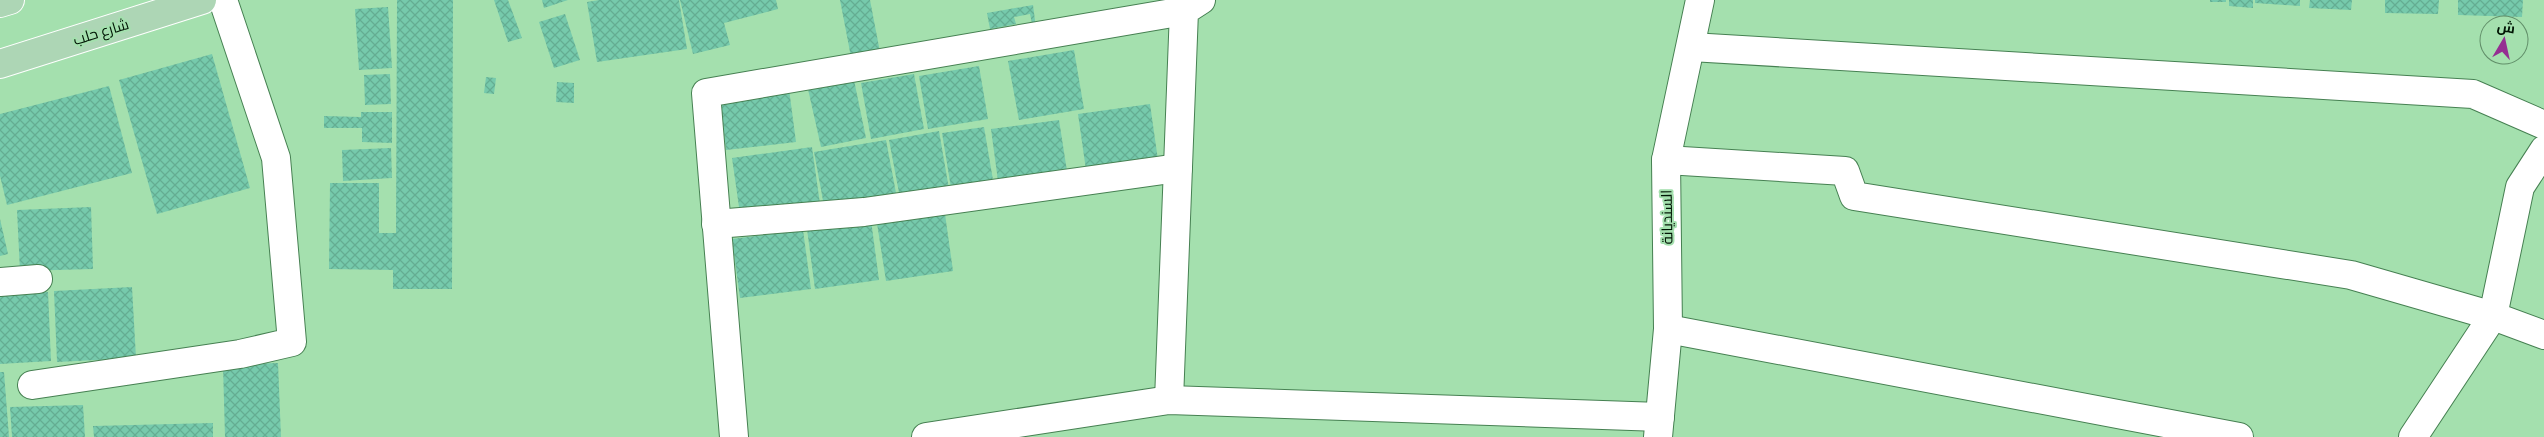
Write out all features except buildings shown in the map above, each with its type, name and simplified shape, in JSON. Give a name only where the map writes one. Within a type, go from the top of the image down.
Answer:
[{"type":"main road","points":[[0,3],[10,0]]},
{"type":"main road","name":"شارع حلب","points":[[0,64],[202,0]]},
{"type":"street","points":[[32,385],[240,354],[292,342],[276,158],[223,0]]},
{"type":"street","name":"السنديانة","points":[[1659,427],[1668,329],[1666,160],[1700,0]]},
{"type":"street","points":[[734,437],[706,93],[1192,6],[1178,168],[1169,400]]},
{"type":"street","points":[[1691,48],[2473,94],[2544,125]]},
{"type":"street","points":[[2413,437],[2493,316],[2520,187],[2544,150]]},
{"type":"street","points":[[1666,160],[1845,171],[1854,196],[2351,275],[2493,316],[2544,335]]},
{"type":"street","points":[[716,224],[864,212],[1178,168]]},
{"type":"street","points":[[0,282],[38,279]]},
{"type":"street","points":[[1668,329],[2239,437]]},
{"type":"street","points":[[926,437],[1169,400],[1659,427]]}]
